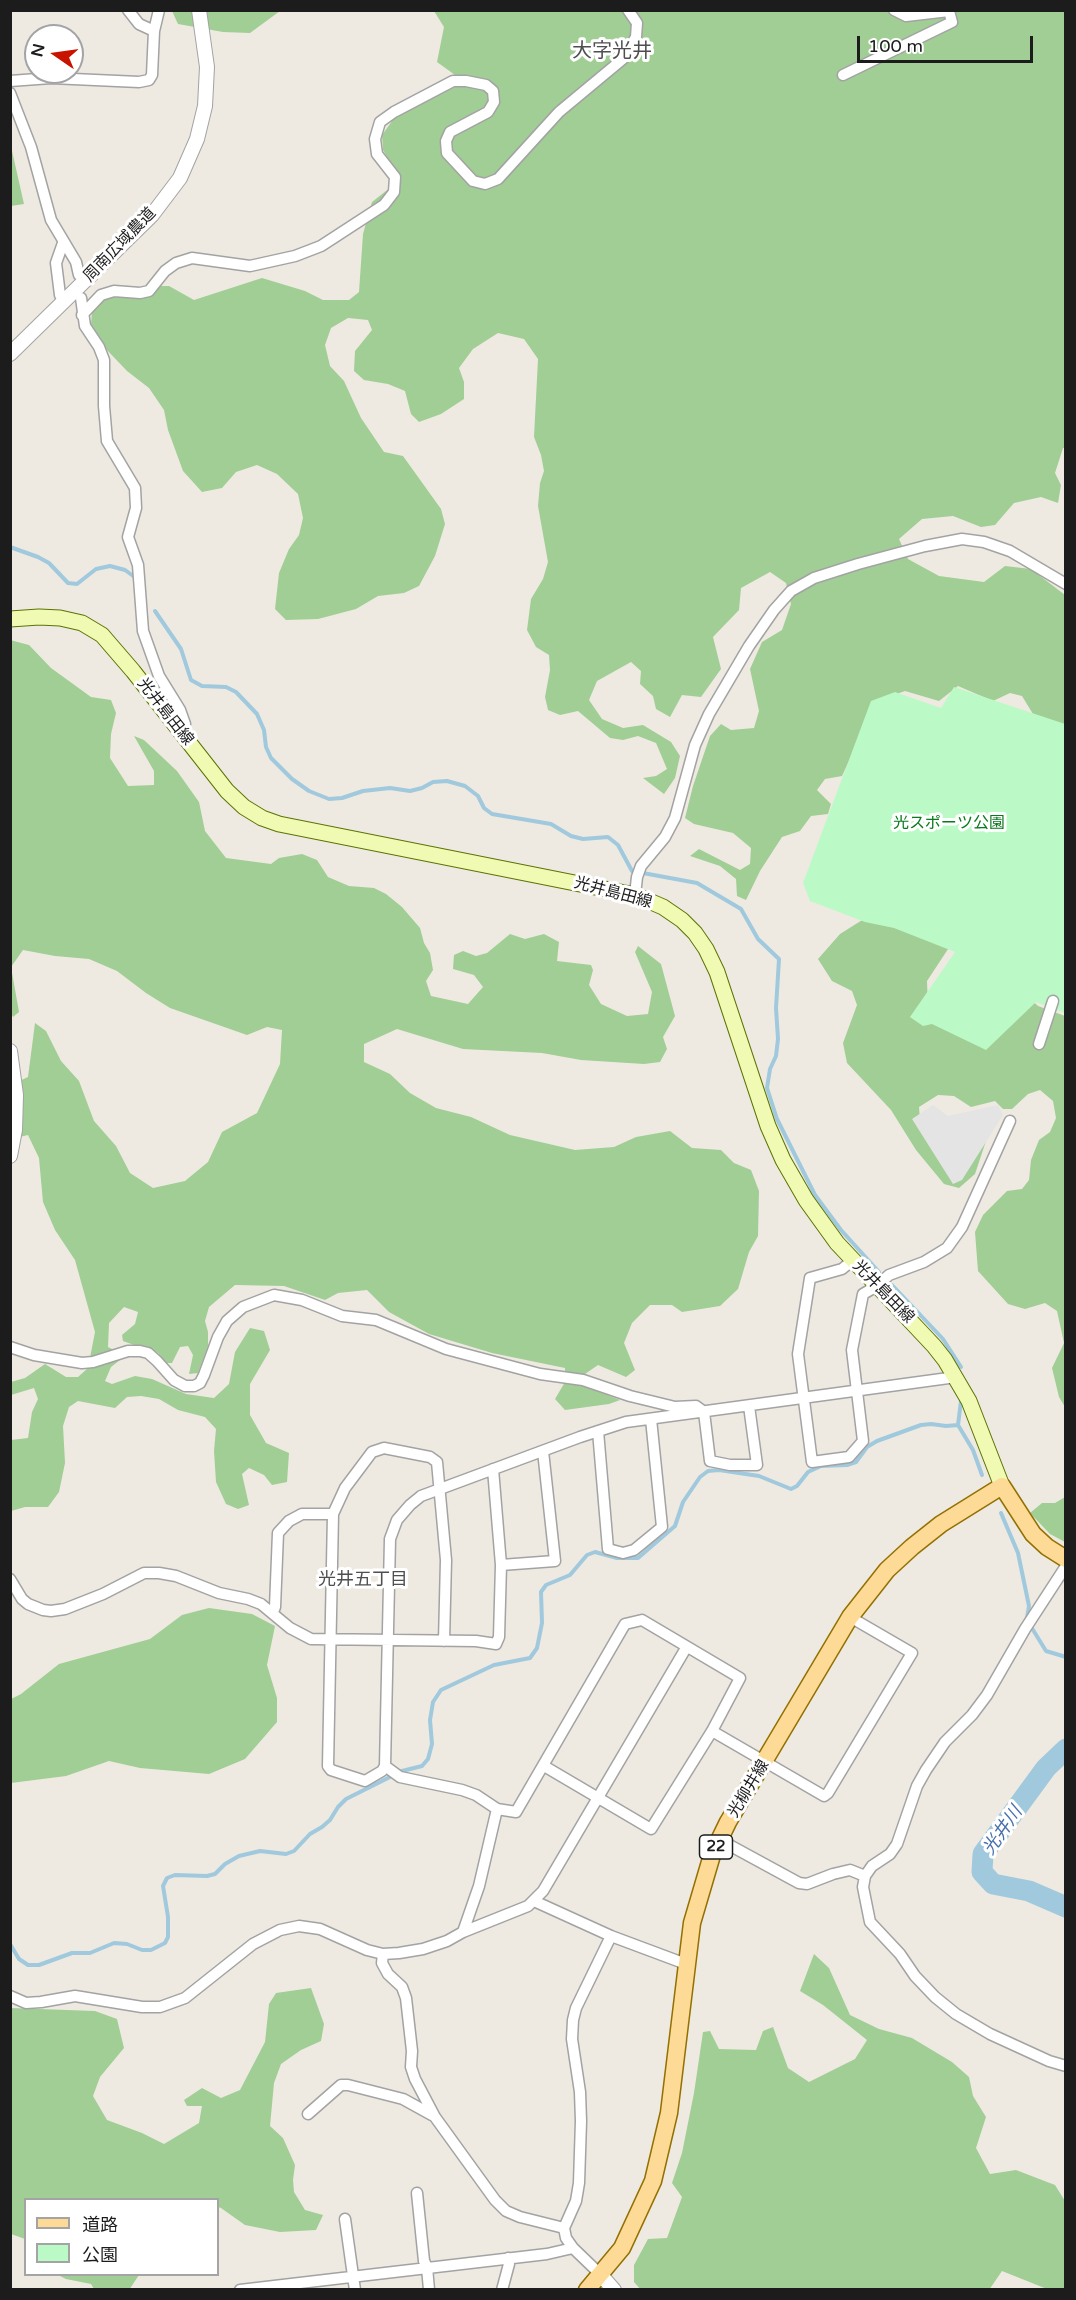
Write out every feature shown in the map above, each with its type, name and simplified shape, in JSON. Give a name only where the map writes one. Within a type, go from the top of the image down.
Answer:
[{"type":"main road","name":"光井島田線","points":[[10,619],[60,618],[81,623],[102,635],[207,767],[244,807],[279,824],[635,895],[663,907],[682,920],[695,933],[717,972],[768,1126],[783,1160],[806,1200],[837,1244],[934,1346],[956,1377],[969,1401],[1002,1486]]},
{"type":"main road","points":[[1002,1486],[1033,1534],[1065,1559]]},
{"type":"main road","name":"光柳井線","points":[[587,2289],[622,2248],[653,2181],[669,2112],[692,1923],[702,1886],[728,1822],[850,1617],[887,1570],[941,1524],[1002,1486]]},
{"type":"street","points":[[128,10],[139,24],[154,31]]},
{"type":"street","points":[[10,81],[51,78],[139,82],[149,80],[152,75],[154,31],[159,10]]},
{"type":"street","name":"周南広域農道","points":[[10,354],[152,216],[180,178],[197,139],[205,106],[207,67],[199,10]]},
{"type":"street","points":[[82,315],[101,295],[114,291],[140,293],[148,291],[165,271],[176,263],[192,258],[250,266],[295,256],[321,246],[384,205],[394,192],[395,177],[378,154],[375,139],[380,122],[394,112],[453,81],[486,85],[493,91],[494,102],[488,112],[450,132],[446,141],[447,153],[473,181],[485,184],[498,179],[559,112],[624,58],[636,37],[637,23],[628,10]]},
{"type":"street","points":[[843,75],[952,22],[949,11],[906,16],[894,10]]},
{"type":"street","points":[[10,93],[31,147],[51,220],[75,262],[79,274]]},
{"type":"street","points":[[63,243],[56,263],[60,295],[64,302]]},
{"type":"street","points":[[81,298],[82,315],[86,326],[104,360],[107,441],[135,488],[136,508],[128,537],[138,565],[143,631],[159,676],[180,710],[185,724],[183,734]]},
{"type":"street","points":[[635,895],[641,866],[665,837],[675,818],[695,745],[709,714],[749,646],[774,610],[791,591],[814,578],[858,564],[925,546],[962,539],[984,542],[1010,551],[1065,584]]},
{"type":"street","points":[[1039,1044],[1053,1001]]},
{"type":"street","points":[[10,1051],[16,1095],[15,1130],[10,1156]]},
{"type":"street","points":[[853,1260],[842,1269],[810,1278],[798,1354],[812,1462],[849,1457],[862,1441],[852,1350],[863,1294],[877,1286],[889,1275],[924,1262],[947,1248],[962,1227],[1010,1121]]},
{"type":"street","points":[[10,1347],[34,1355],[82,1362],[93,1362],[128,1351],[140,1351],[148,1353],[174,1380],[185,1386],[194,1386],[200,1383],[218,1337],[227,1321],[243,1307],[274,1295],[302,1300],[342,1316],[376,1320],[454,1351],[540,1374],[583,1380],[630,1396],[675,1407],[696,1406],[704,1412],[710,1461],[730,1465],[757,1465],[749,1406]]},
{"type":"street","points":[[392,1772],[388,1641],[390,1539],[398,1520],[421,1496],[626,1422],[956,1377]]},
{"type":"street","points":[[598,1431],[608,1549],[622,1553],[634,1550],[662,1527],[651,1419]]},
{"type":"street","points":[[444,1641],[446,1560],[436,1462],[430,1457],[384,1448],[372,1452],[345,1488],[333,1514],[328,1766],[331,1770],[364,1780],[382,1771],[392,1772],[462,1790],[476,1795],[496,1809],[516,1812],[625,1624],[642,1620],[740,1678],[712,1731],[651,1829],[544,1766]]},
{"type":"street","points":[[501,1565],[555,1561],[543,1451]]},
{"type":"street","points":[[10,1579],[22,1599],[28,1604],[51,1611],[103,1594],[144,1573],[159,1573],[176,1576],[219,1593],[261,1604],[290,1628],[311,1639],[476,1641],[496,1644],[499,1637],[501,1565],[493,1469]]},
{"type":"street","points":[[273,1612],[278,1533],[288,1521],[302,1514],[333,1514]]},
{"type":"street","points":[[1065,1566],[982,1702],[945,1742],[926,1770],[917,1786],[897,1844],[890,1854],[872,1866],[865,1876],[863,1887],[870,1922],[935,1997],[956,2014],[990,2034],[1065,2066]]},
{"type":"street","points":[[712,1731],[824,1796],[828,1793],[912,1653],[850,1617]]},
{"type":"street","points":[[10,1996],[26,2003],[75,1996],[142,2007],[160,2007],[185,1998],[254,1944],[280,1930],[299,1926],[320,1929],[383,1954],[423,1949],[528,1906],[534,1901],[598,1799],[686,1648]]},
{"type":"street","points":[[463,1932],[479,1886],[496,1809]]},
{"type":"street","points":[[720,1839],[799,1883],[807,1884],[850,1870],[865,1876]]},
{"type":"street","points":[[534,1901],[611,1936],[686,1964]]},
{"type":"street","points":[[611,1936],[576,2008],[573,2020],[572,2039],[580,2092],[579,2183],[576,2201],[564,2228],[566,2238],[573,2248],[614,2289]]},
{"type":"street","points":[[383,1954],[382,1963],[388,1974],[402,1987],[406,1998],[412,2051],[411,2067],[435,2117],[495,2200],[506,2211],[520,2217],[564,2228]]},
{"type":"street","points":[[308,2114],[341,2085],[348,2085],[403,2099],[435,2117]]},
{"type":"street","points":[[417,2193],[429,2289]]},
{"type":"street","points":[[345,2219],[355,2289]]},
{"type":"street","points":[[240,2289],[281,2287],[573,2248]]},
{"type":"street","points":[[502,2289],[509,2264],[508,2258]]},
{"type":"green space","points":[[172,11],[280,11],[250,33],[223,32],[178,24]]},
{"type":"green space","points":[[434,11],[1065,11],[1066,448],[1063,448],[1055,473],[1061,485],[1058,503],[1041,497],[1014,503],[995,525],[981,527],[953,516],[922,519],[899,539],[908,559],[939,576],[984,582],[1005,566],[1031,569],[1065,595],[1065,727],[1033,714],[1022,696],[1010,693],[993,701],[958,686],[939,701],[905,691],[877,701],[842,776],[825,779],[817,790],[831,804],[828,814],[811,816],[800,831],[782,837],[760,871],[746,900],[737,896],[736,879],[720,866],[690,856],[699,849],[740,870],[750,864],[751,848],[733,833],[694,824],[685,818],[710,736],[721,724],[731,730],[754,728],[759,711],[750,669],[762,642],[782,630],[791,604],[786,583],[770,572],[741,588],[739,610],[713,637],[721,669],[701,697],[682,695],[670,717],[656,709],[653,696],[640,684],[641,671],[631,662],[597,681],[589,700],[602,719],[623,728],[643,725],[671,742],[680,756],[675,778],[664,794],[643,778],[656,776],[667,769],[656,743],[638,736],[623,740],[610,738],[578,711],[560,715],[548,710],[545,697],[550,670],[549,655],[536,647],[527,630],[531,599],[543,579],[548,562],[538,506],[540,483],[544,471],[534,437],[538,359],[524,339],[498,333],[473,349],[459,368],[464,382],[464,399],[441,414],[419,422],[411,414],[405,391],[388,384],[364,380],[354,371],[355,351],[372,330],[368,320],[348,318],[331,328],[325,345],[330,366],[344,381],[361,418],[384,452],[403,456],[441,509],[445,524],[435,556],[419,586],[404,593],[378,596],[356,609],[318,619],[286,620],[275,609],[279,573],[289,549],[299,535],[303,518],[298,494],[277,474],[257,465],[236,472],[222,488],[202,492],[183,471],[168,430],[164,410],[149,388],[127,371],[107,350],[91,324],[92,312],[107,297],[145,298],[161,286],[169,286],[194,300],[262,278],[305,291],[323,300],[349,300],[359,292],[363,234],[372,202],[400,180],[383,150],[382,135],[395,117],[457,86],[455,75],[437,62],[444,27]]},
{"type":"green space","points":[[10,142],[24,204],[11,206],[10,206]]},
{"type":"green space","points":[[10,640],[29,645],[51,668],[91,697],[111,700],[116,713],[111,734],[110,758],[128,786],[154,785],[154,771],[134,736],[144,740],[177,771],[199,802],[205,831],[226,858],[271,864],[279,858],[302,854],[317,860],[328,877],[349,886],[374,888],[402,907],[420,928],[424,943],[430,953],[433,970],[426,981],[431,996],[468,1004],[483,987],[474,975],[453,969],[454,955],[463,951],[476,956],[487,953],[510,934],[525,939],[544,934],[559,942],[557,961],[591,965],[593,970],[589,985],[601,1004],[627,1016],[648,1014],[652,992],[635,952],[638,946],[661,964],[675,1016],[663,1037],[667,1049],[660,1062],[644,1064],[581,1060],[542,1053],[463,1049],[397,1029],[364,1044],[364,1062],[390,1074],[410,1093],[436,1108],[471,1117],[510,1135],[575,1150],[614,1147],[636,1137],[670,1131],[692,1148],[721,1150],[734,1163],[751,1170],[759,1191],[758,1236],[749,1252],[738,1289],[720,1306],[682,1312],[672,1305],[650,1305],[632,1323],[624,1343],[635,1370],[626,1377],[598,1365],[585,1374],[592,1389],[620,1400],[609,1404],[565,1410],[555,1399],[565,1382],[565,1368],[492,1353],[429,1334],[389,1312],[367,1290],[338,1293],[325,1300],[284,1286],[235,1285],[209,1307],[205,1321],[208,1346],[198,1373],[189,1374],[193,1355],[188,1346],[180,1347],[172,1363],[166,1363],[158,1353],[147,1346],[123,1341],[122,1335],[135,1324],[138,1312],[124,1307],[109,1323],[108,1347],[114,1350],[122,1349],[120,1360],[111,1367],[105,1381],[112,1384],[135,1376],[152,1379],[186,1394],[214,1398],[229,1384],[235,1352],[250,1328],[264,1331],[270,1350],[250,1384],[250,1415],[266,1443],[289,1453],[287,1482],[272,1485],[264,1475],[249,1468],[242,1474],[249,1505],[238,1509],[226,1504],[216,1482],[214,1451],[216,1429],[205,1417],[178,1410],[159,1399],[141,1396],[127,1397],[115,1408],[78,1401],[69,1407],[63,1426],[65,1463],[59,1492],[48,1507],[25,1507],[11,1511],[11,1440],[28,1438],[32,1412],[38,1399],[34,1388],[11,1395],[11,1382],[25,1378],[45,1364],[66,1377],[78,1377],[88,1368],[95,1332],[75,1260],[55,1230],[43,1202],[39,1158],[28,1135],[11,1139],[11,1085],[28,1077],[35,1023],[46,1031],[61,1061],[79,1081],[94,1121],[116,1146],[130,1173],[153,1188],[185,1181],[208,1162],[222,1132],[257,1113],[280,1064],[282,1030],[267,1027],[247,1035],[170,1008],[117,971],[89,959],[23,950],[11,967],[19,1012],[13,1017],[10,1011]]},
{"type":"green space","name":"光スポーツ公園","points":[[954,687],[1065,724],[1065,1013],[1036,1002],[986,1050],[932,1024],[923,1026],[910,1017],[955,952],[894,928],[865,922],[810,901],[803,883],[871,701],[895,692],[941,708]]},
{"type":"green space","points":[[867,917],[952,943],[927,981],[928,1008],[1025,994],[1038,1006],[1065,1016],[1065,1407],[1059,1397],[1052,1368],[1064,1343],[1057,1311],[1045,1303],[1025,1309],[1008,1304],[978,1271],[975,1232],[983,1215],[1007,1191],[1022,1189],[1029,1180],[1031,1160],[1039,1140],[1050,1132],[1056,1118],[1053,1101],[1040,1090],[1028,1094],[1012,1109],[1003,1109],[995,1101],[971,1107],[954,1096],[938,1095],[919,1107],[920,1121],[988,1135],[975,1174],[959,1188],[944,1184],[916,1150],[891,1110],[847,1063],[843,1043],[857,1005],[852,991],[832,981],[818,959],[840,934]]},
{"type":"green space","points":[[1065,1497],[1065,1542],[1050,1534],[1030,1513],[1042,1503],[1055,1503]]},
{"type":"green space","points":[[209,1608],[252,1614],[275,1626],[267,1665],[277,1698],[277,1722],[245,1759],[209,1774],[140,1768],[109,1761],[66,1776],[11,1783],[11,1699],[21,1694],[59,1664],[150,1639],[182,1615]]},
{"type":"green space","points":[[814,1954],[829,1968],[850,2015],[879,2029],[912,2038],[952,2062],[969,2077],[973,2096],[986,2117],[976,2148],[990,2174],[1016,2170],[1055,2185],[1065,2201],[1065,2289],[1047,2289],[1002,2271],[989,2290],[641,2290],[634,2282],[634,2265],[648,2239],[667,2238],[682,2197],[672,2183],[682,2153],[703,2032],[710,2031],[719,2049],[756,2050],[763,2031],[773,2027],[788,2068],[809,2082],[855,2059],[867,2040],[823,2005],[800,1991]]},
{"type":"green space","points":[[311,1988],[324,2024],[321,2041],[301,2050],[281,2064],[274,2083],[270,2126],[283,2138],[295,2165],[294,2192],[305,2210],[323,2215],[316,2230],[280,2232],[245,2225],[219,2207],[219,2198],[24,2198],[24,2239],[11,2234],[11,2008],[95,2011],[117,2019],[124,2048],[100,2077],[93,2096],[107,2120],[164,2144],[199,2123],[202,2106],[187,2106],[184,2100],[202,2088],[221,2098],[240,2090],[265,2042],[269,2004],[276,1993]]},
{"type":"green space","points":[[60,2276],[138,2276],[129,2290],[94,2289],[91,2284]]},
{"type":"shaded area","points":[[933,1105],[948,1116],[998,1105],[1003,1115],[962,1180],[953,1184],[912,1119]]},
{"type":"waterway","points":[[10,547],[49,563],[68,583],[77,584],[96,569],[110,566],[125,570],[136,578]]},
{"type":"waterway","points":[[155,611],[181,649],[191,680],[202,686],[226,687],[236,692],[257,714],[264,730],[266,747],[271,758],[292,779],[309,791],[329,799],[342,798],[363,791],[390,788],[410,791],[433,782],[447,781],[465,786],[478,796],[484,808],[492,814],[551,824],[571,836],[583,839],[608,837],[618,845],[632,871],[697,883],[741,909],[758,939],[779,959],[776,1008],[778,1039],[767,1088],[777,1119],[815,1195],[841,1230],[879,1272]]},
{"type":"waterway","points":[[892,1285],[943,1339],[961,1367]]},
{"type":"waterway","points":[[961,1401],[958,1425],[973,1450],[982,1475]]},
{"type":"waterway","points":[[10,1944],[19,1959],[28,1965],[39,1965],[72,1953],[90,1953],[114,1943],[127,1944],[142,1950],[151,1950],[165,1943],[168,1937],[168,1917],[163,1886],[167,1878],[175,1875],[215,1874],[225,1864],[239,1856],[260,1851],[286,1854],[294,1851],[310,1834],[330,1820],[346,1799],[402,1771],[422,1766],[428,1759],[432,1744],[430,1720],[433,1702],[441,1690],[494,1665],[530,1658],[537,1648],[542,1623],[541,1592],[546,1585],[570,1575],[587,1555],[595,1552],[617,1558],[638,1558],[675,1526],[683,1502],[700,1477],[708,1471],[719,1470],[759,1476],[791,1489],[797,1486],[808,1472],[821,1466],[847,1465],[856,1462],[867,1447],[877,1441],[921,1425],[958,1425]]},
{"type":"waterway","points":[[1001,1513],[1018,1553],[1029,1606],[1027,1618]]},
{"type":"waterway","points":[[1030,1625],[1046,1651],[1066,1657]]},
{"type":"waterway","name":"光井川","points":[[1066,1749],[1046,1768],[983,1854],[982,1872],[993,1884],[1029,1891],[1066,1907]]},
{"type":"district","name":"大字光井","points":[[612,52]]},
{"type":"district","name":"光井五丁目","points":[[363,1580]]}]
